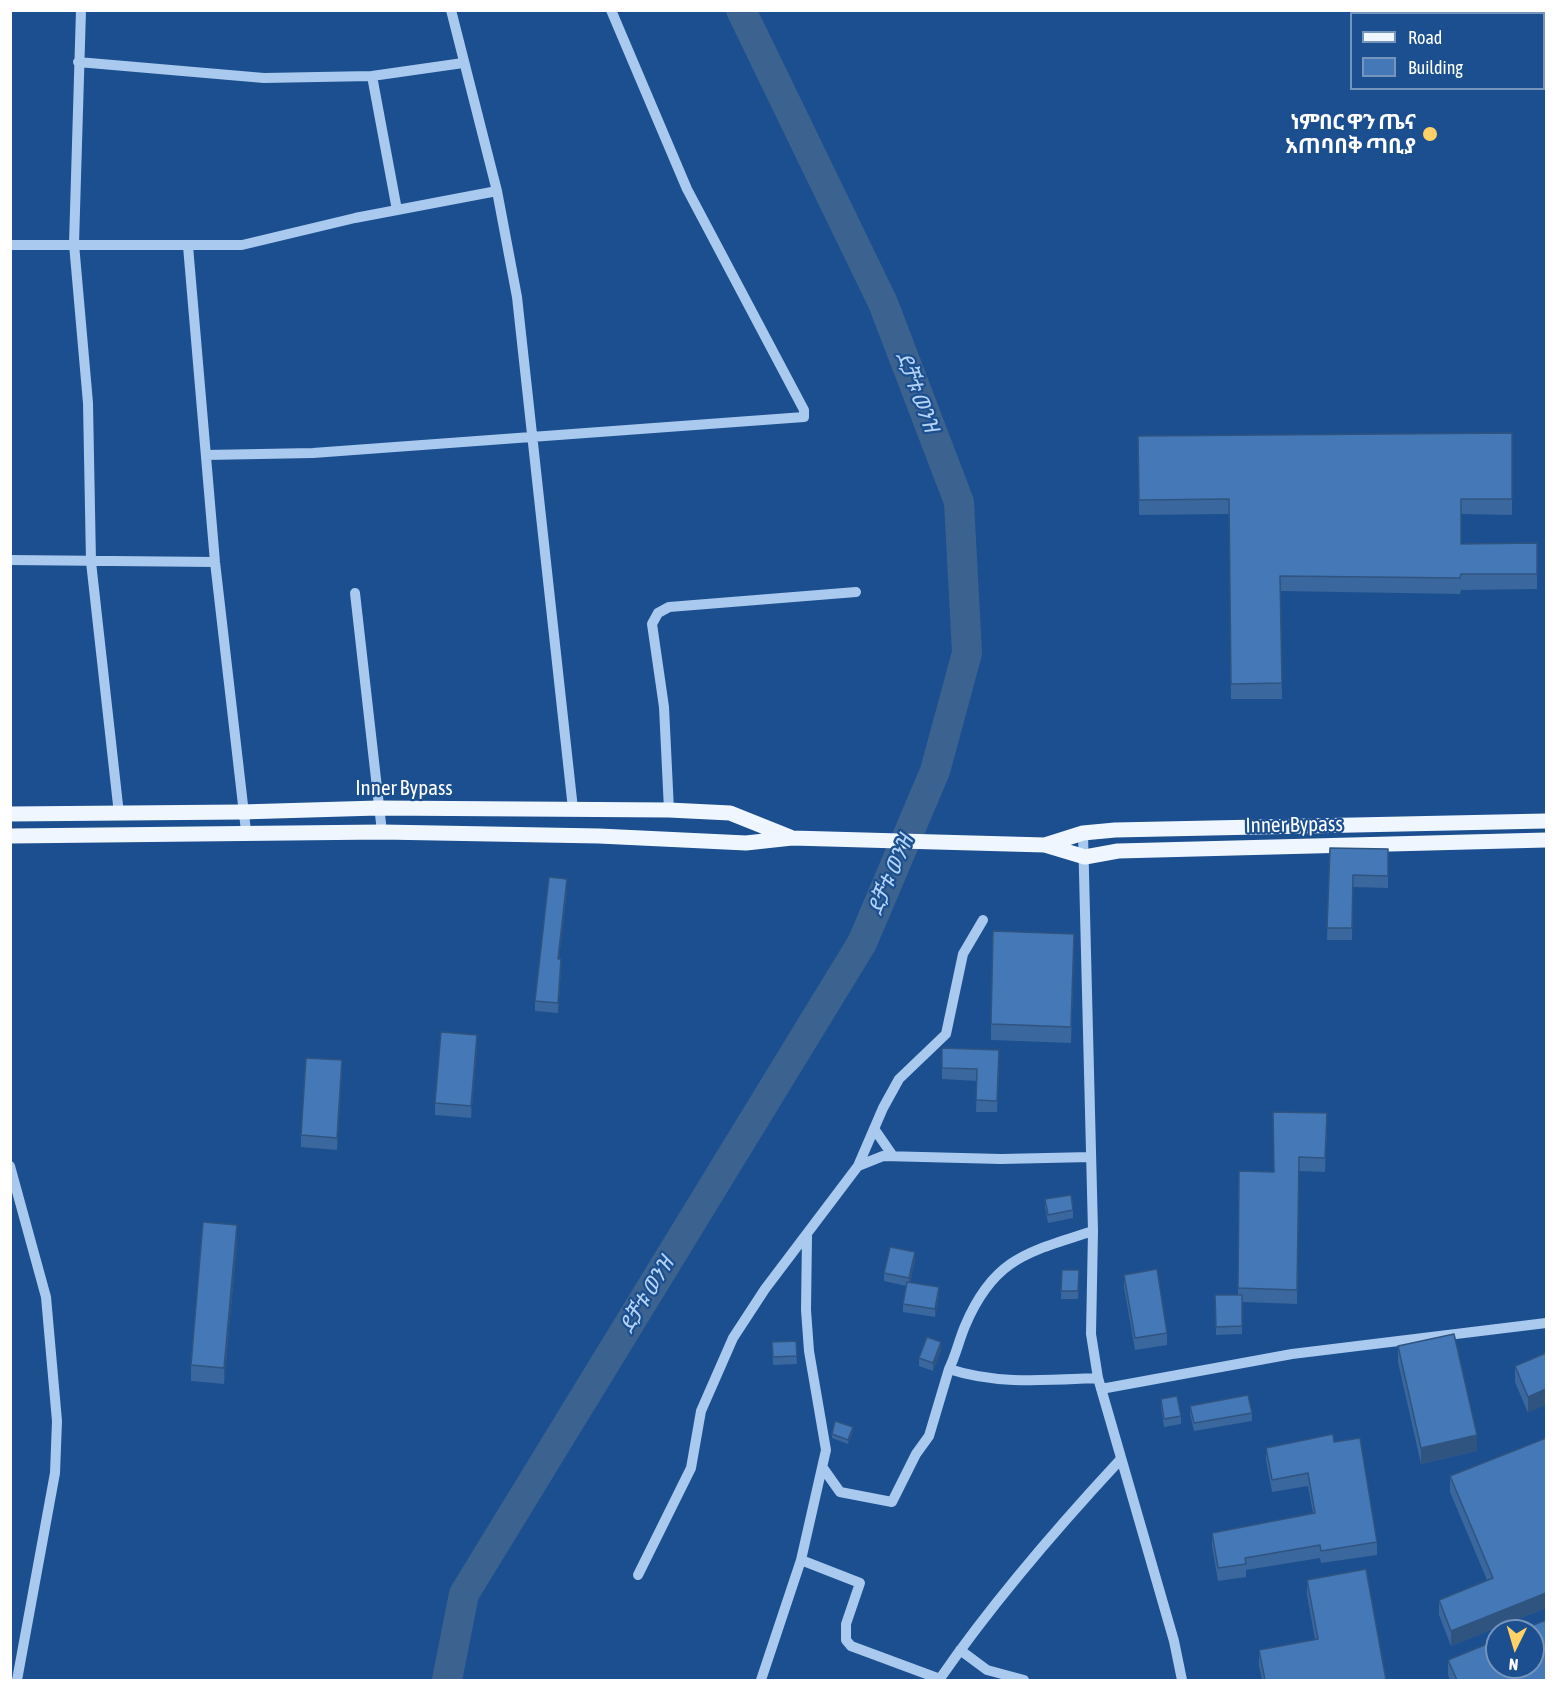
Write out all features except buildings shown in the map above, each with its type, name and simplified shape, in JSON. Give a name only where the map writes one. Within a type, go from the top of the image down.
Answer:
[{"type":"main road","name":"Inner Bypass","points":[[10,814],[378,808],[669,810],[730,813],[792,838]]},
{"type":"main road","name":"Inner Bypass","points":[[1045,845],[1083,833],[1546,821]]},
{"type":"main road","name":"Inner Bypass","points":[[10,836],[246,831],[599,836],[746,843],[792,838],[1045,845],[1085,857],[1118,851],[1546,840]]},
{"type":"street","points":[[81,10],[74,244],[88,403],[91,562],[119,814]]},
{"type":"street","points":[[451,10],[497,191],[519,308],[573,809]]},
{"type":"street","points":[[206,455],[313,453],[801,419],[805,415],[687,189],[611,10]]},
{"type":"street","points":[[78,62],[264,78],[372,76],[463,63]]},
{"type":"street","points":[[372,76],[397,210]]},
{"type":"street","points":[[10,245],[243,244],[397,210],[497,191]]},
{"type":"street","points":[[188,246],[215,562],[241,812],[246,831]]},
{"type":"street","points":[[10,560],[215,562]]},
{"type":"street","points":[[669,810],[664,707],[652,624],[658,613],[669,607],[855,592]]},
{"type":"street","points":[[355,593],[382,832]]},
{"type":"street","points":[[1083,833],[1093,1231],[1091,1334],[1100,1383],[1120,1460],[1174,1641],[1182,1680]]},
{"type":"street","points":[[638,1575],[691,1468],[706,1398],[733,1338],[765,1289],[858,1166],[883,1108],[899,1079],[946,1034],[963,954],[982,920]]},
{"type":"street","points":[[875,1130],[893,1156]]},
{"type":"street","points":[[858,1166],[869,1160],[893,1156],[1001,1159],[1091,1157]]},
{"type":"street","points":[[10,1166],[46,1297],[57,1421],[55,1473],[17,1680]]},
{"type":"street","points":[[823,1468],[840,1492],[892,1502],[916,1454],[929,1436],[949,1369],[973,1309],[998,1272],[1027,1252],[1093,1231]]},
{"type":"street","points":[[761,1680],[801,1560],[826,1450],[809,1351],[806,1310],[807,1235]]},
{"type":"street","points":[[949,1369],[975,1378],[1100,1383],[1292,1354],[1546,1323]]},
{"type":"street","points":[[801,1560],[860,1583],[846,1624],[846,1640],[851,1646],[939,1680],[1053,1532],[1120,1460]]},
{"type":"street","points":[[960,1650],[987,1670],[1024,1680]]},
{"type":"waterway","name":"ደቻቱ ወንዝ","points":[[447,1680],[464,1594],[862,943],[935,771],[967,653],[959,502],[883,303],[741,10]]},
{"type":"place","name":"ነምበር ዋን ጤና አጠባበቅ ጣቢያ","points":[[1430,134]]}]
